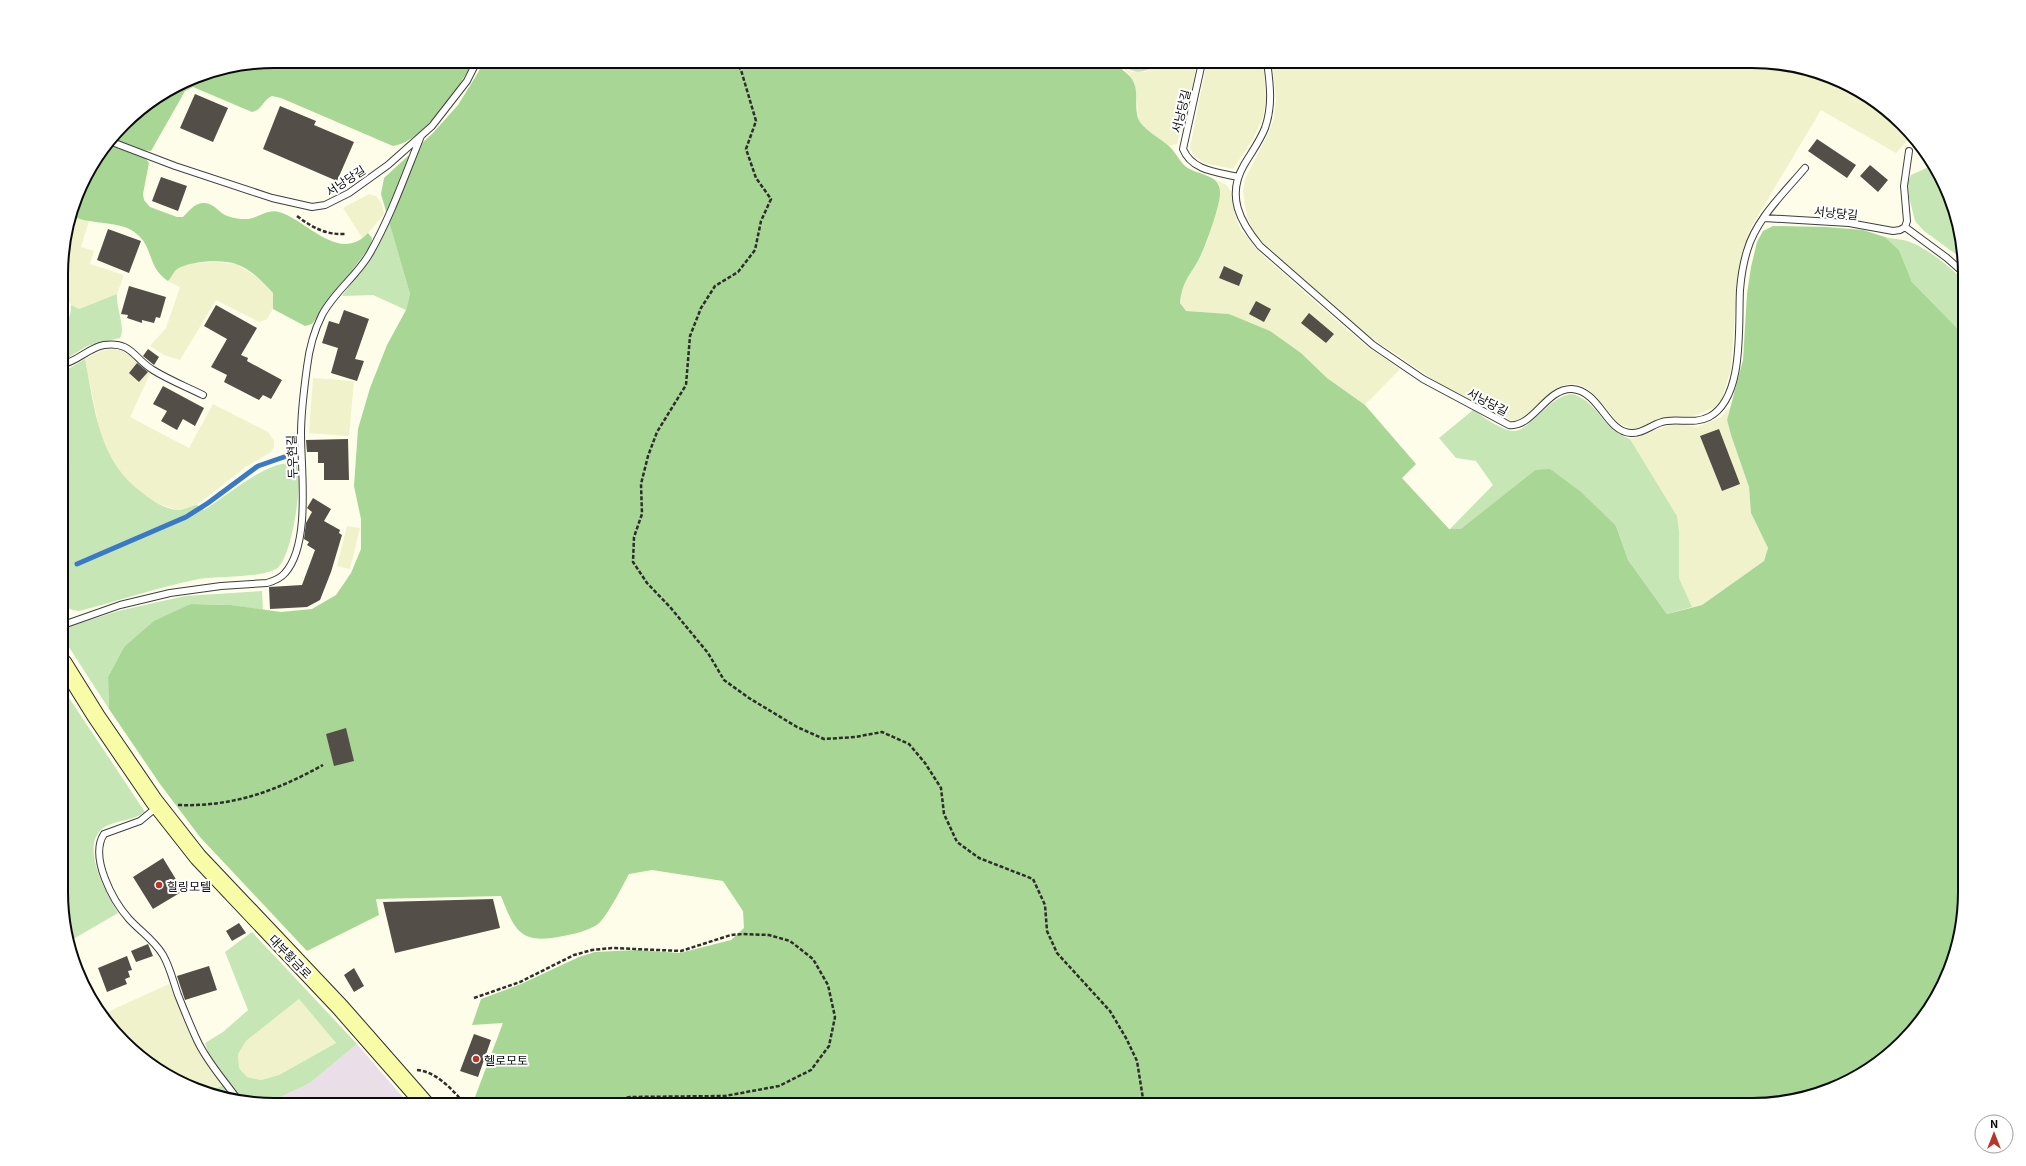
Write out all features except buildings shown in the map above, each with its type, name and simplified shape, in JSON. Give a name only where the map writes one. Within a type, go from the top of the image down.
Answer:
[{"type":"main road","name":"대부황금로","points":[[68,671],[96,716],[158,806],[198,857],[226,889],[340,1007],[420,1098]]},
{"type":"lane","name":"서낭당길","points":[[115,143],[175,166],[272,198],[312,207],[325,205],[349,193],[388,165],[432,126],[467,81],[474,68]]},
{"type":"lane","name":"서낭당길","points":[[1201,68],[1183,149],[1186,157],[1195,165],[1207,170],[1238,177]]},
{"type":"lane","name":"서낭당길","points":[[1269,68],[1270,109],[1259,141],[1238,177],[1236,189],[1237,205],[1241,220],[1260,246],[1373,346],[1423,379],[1504,422],[1515,426],[1525,420],[1554,395],[1567,389],[1582,391],[1589,396],[1616,427],[1630,433],[1638,433],[1666,421],[1693,421],[1714,414],[1724,402],[1733,383],[1737,359],[1740,288],[1744,263],[1751,239],[1764,218],[1805,168]]},
{"type":"lane","name":"두우현길","points":[[68,623],[143,600],[196,589],[267,583],[277,580],[285,573],[296,550],[301,524],[304,496],[302,427],[307,367],[312,344],[322,315],[357,272],[373,248],[421,136]]},
{"type":"lane","points":[[1909,151],[1904,186],[1908,214],[1905,227],[1958,269]]},
{"type":"lane","name":"서낭당길","points":[[1764,218],[1849,223],[1893,231],[1900,230],[1905,227]]},
{"type":"lane","points":[[68,363],[93,348],[113,344],[122,346],[130,349],[150,369],[203,395]]},
{"type":"lane","points":[[158,806],[140,821],[104,834],[99,844],[101,867],[109,887],[129,919],[149,936],[163,955],[198,1042],[220,1077],[233,1094]]},
{"type":"path","points":[[740,68],[756,121],[746,149],[756,178],[771,199],[760,221],[755,250],[738,272],[715,286],[701,308],[690,336],[686,385],[657,432],[648,456],[641,484],[642,514],[634,537],[633,562],[647,583],[670,606],[708,653],[724,680],[749,698],[797,727],[824,739],[855,738],[882,732],[909,744],[941,788],[944,814],[957,842],[979,858],[1033,879],[1045,905],[1047,930],[1057,953],[1110,1011],[1126,1038],[1137,1061],[1143,1098]]},
{"type":"path","points":[[294,214],[323,232],[346,234]]},
{"type":"path","points":[[176,805],[218,804],[245,798],[290,783],[323,765]]},
{"type":"path","points":[[474,998],[520,982],[574,956],[592,950],[612,948],[681,951],[731,935],[769,934],[790,941],[813,959],[828,985],[836,1017],[829,1046],[811,1070],[779,1086],[725,1096],[630,1096],[622,1098]]},
{"type":"path","points":[[411,1071],[418,1070],[428,1072],[441,1080],[459,1098]]},
{"type":"shaded area","points":[[357,1044],[404,1098],[279,1098],[310,1083]]},
{"type":"green space","points":[[261,68],[469,68],[450,98],[428,124],[404,143],[393,146],[281,98],[272,96],[258,109],[252,112],[193,87],[185,91],[151,151],[117,140],[138,119],[171,96],[183,89],[221,75]]},
{"type":"green space","points":[[480,68],[1120,68],[1134,83],[1138,118],[1143,126],[1170,147],[1188,168],[1206,175],[1216,181],[1219,186],[1220,193],[1215,217],[1202,254],[1186,280],[1182,290],[1180,303],[1186,311],[1229,314],[1270,331],[1301,353],[1327,378],[1365,405],[1416,464],[1402,478],[1449,529],[1461,529],[1535,470],[1550,469],[1581,492],[1616,526],[1628,560],[1667,614],[1702,605],[1764,561],[1768,548],[1751,513],[1749,487],[1727,420],[1743,360],[1747,294],[1751,267],[1757,242],[1763,231],[1773,226],[1826,227],[1863,230],[1885,237],[1899,250],[1912,282],[1958,329],[1958,905],[1954,932],[1947,958],[1937,983],[1923,1006],[1907,1028],[1888,1047],[1843,1077],[1805,1091],[1765,1098],[475,1098],[503,1023],[472,1025],[481,999],[521,984],[579,957],[595,952],[636,950],[680,953],[731,940],[744,928],[743,911],[723,881],[652,870],[629,874],[610,908],[598,924],[581,932],[538,939],[529,937],[516,927],[501,896],[376,899],[379,915],[307,951],[200,837],[160,784],[109,709],[108,677],[124,647],[154,621],[191,604],[231,605],[281,612],[312,609],[336,595],[351,573],[361,549],[361,519],[354,486],[358,429],[370,388],[387,345],[406,310],[410,294],[381,194],[384,178],[433,133],[458,105]]},
{"type":"green space","points":[[1122,68],[1128,68],[1132,72],[1145,72],[1153,68],[1195,68],[1193,87],[1177,144],[1169,146],[1150,134],[1139,120],[1135,84],[1128,73]]},
{"type":"green space","points":[[1128,68],[1152,68],[1142,72]]},
{"type":"green space","points":[[1206,68],[1264,68],[1266,98],[1263,117],[1253,139],[1233,169],[1204,163],[1195,157],[1190,148]]},
{"type":"green space","points":[[1273,68],[1765,68],[1805,75],[1843,89],[1888,119],[1908,139],[1896,153],[1821,110],[1750,229],[1743,251],[1737,282],[1731,369],[1722,398],[1715,407],[1694,416],[1664,417],[1633,429],[1618,423],[1597,397],[1586,388],[1576,384],[1564,385],[1553,391],[1522,418],[1511,420],[1440,384],[1366,334],[1265,245],[1255,234],[1247,217],[1243,191],[1245,179],[1268,134],[1274,118],[1276,100]]},
{"type":"green space","points":[[113,146],[146,159],[149,163],[143,194],[144,200],[150,207],[177,217],[183,217],[194,206],[205,203],[216,208],[225,215],[239,219],[253,218],[275,211],[279,212],[290,216],[323,237],[334,242],[346,244],[357,241],[368,233],[372,238],[371,245],[312,324],[305,326],[273,309],[273,293],[252,272],[241,266],[230,262],[215,261],[190,264],[177,269],[168,281],[157,270],[147,247],[134,232],[122,226],[76,217],[79,208],[89,183]]},
{"type":"green space","points":[[1928,167],[1937,183],[1951,221],[1957,255],[1924,231],[1915,221],[1909,197],[1908,182],[1911,175]]},
{"type":"green space","points":[[1211,177],[1226,185],[1231,191],[1236,219],[1241,230],[1260,253],[1369,348],[1400,369],[1365,405],[1327,378],[1301,353],[1229,314],[1186,311],[1180,303],[1181,288],[1200,258],[1208,239],[1220,193],[1219,184]]},
{"type":"green space","points":[[369,194],[376,196],[382,204],[384,214],[363,239],[343,208]]},
{"type":"green space","points":[[76,217],[89,221],[81,247],[94,251],[90,264],[124,275],[117,294],[79,309],[71,305],[68,299],[68,261]]},
{"type":"green space","points":[[389,221],[410,294],[406,310],[373,295],[342,296],[371,256]]},
{"type":"green space","points":[[1885,237],[1907,241],[1925,249],[1946,264],[1958,275],[1958,329],[1912,282],[1899,250]]},
{"type":"green space","points":[[215,262],[236,264],[260,279],[273,293],[273,309],[267,319],[259,322],[216,300],[180,360],[164,355],[150,346],[166,328],[180,287],[168,281],[176,269],[192,263]]},
{"type":"green space","points":[[117,294],[122,329],[120,338],[87,346],[68,358],[68,319],[70,316],[71,305],[79,309]]},
{"type":"green space","points":[[102,350],[121,350],[129,355],[150,374],[130,417],[189,448],[213,404],[268,432],[274,441],[274,447],[271,452],[247,466],[197,505],[177,510],[157,503],[136,489],[120,472],[106,450],[100,433],[85,359]]},
{"type":"green space","points":[[85,359],[96,415],[108,450],[117,466],[129,481],[148,497],[168,508],[177,510],[197,505],[204,510],[263,471],[287,463],[297,465],[298,487],[295,520],[287,551],[282,563],[276,569],[260,574],[199,579],[79,611],[68,608],[68,369]]},
{"type":"green space","points":[[313,378],[354,381],[349,436],[309,433]]},
{"type":"green space","points":[[1572,394],[1584,399],[1611,428],[1630,439],[1677,516],[1679,531],[1679,578],[1692,607],[1667,614],[1628,560],[1616,526],[1535,470],[1461,530],[1449,530],[1493,485],[1476,461],[1456,458],[1439,438],[1473,410],[1502,428],[1512,431],[1518,430],[1532,421],[1555,401],[1563,396]]},
{"type":"green space","points":[[1730,407],[1727,420],[1749,487],[1751,513],[1768,548],[1764,561],[1702,605],[1692,607],[1679,578],[1679,531],[1677,516],[1630,439],[1667,426],[1678,424],[1698,427],[1721,417]]},
{"type":"green space","points":[[347,526],[360,528],[350,569],[337,566]]},
{"type":"green space","points":[[262,591],[263,610],[231,605],[191,604],[124,647],[108,677],[109,709],[68,646],[68,628],[118,611],[185,596]]},
{"type":"green space","points":[[68,696],[145,812],[134,818],[108,825],[96,836],[94,858],[97,870],[102,883],[118,913],[74,939],[68,905]]},
{"type":"green space","points":[[252,932],[357,1044],[310,1083],[279,1098],[261,1098],[235,1094],[211,1060],[205,1043],[223,1032],[248,1010],[225,952]],"holes":[[[299,999],[336,1043],[279,1075],[261,1080],[247,1077],[239,1068],[238,1054],[246,1041]]]},
{"type":"green space","points":[[169,984],[197,1048],[223,1085],[217,1088],[217,1090],[183,1077],[160,1063],[128,1038],[107,1012]]},
{"type":"green space","points":[[299,999],[336,1043],[279,1075],[261,1080],[247,1077],[239,1068],[238,1053],[246,1041]]},
{"type":"green space","points":[[223,1085],[228,1093],[217,1090],[217,1088]]},
{"type":"waterway","points":[[77,564],[186,517],[208,503],[258,466],[284,457]]},
{"type":"place","name":"힐링모텔","points":[[159,885]]},
{"type":"place","name":"헬로모토","points":[[476,1059]]}]
